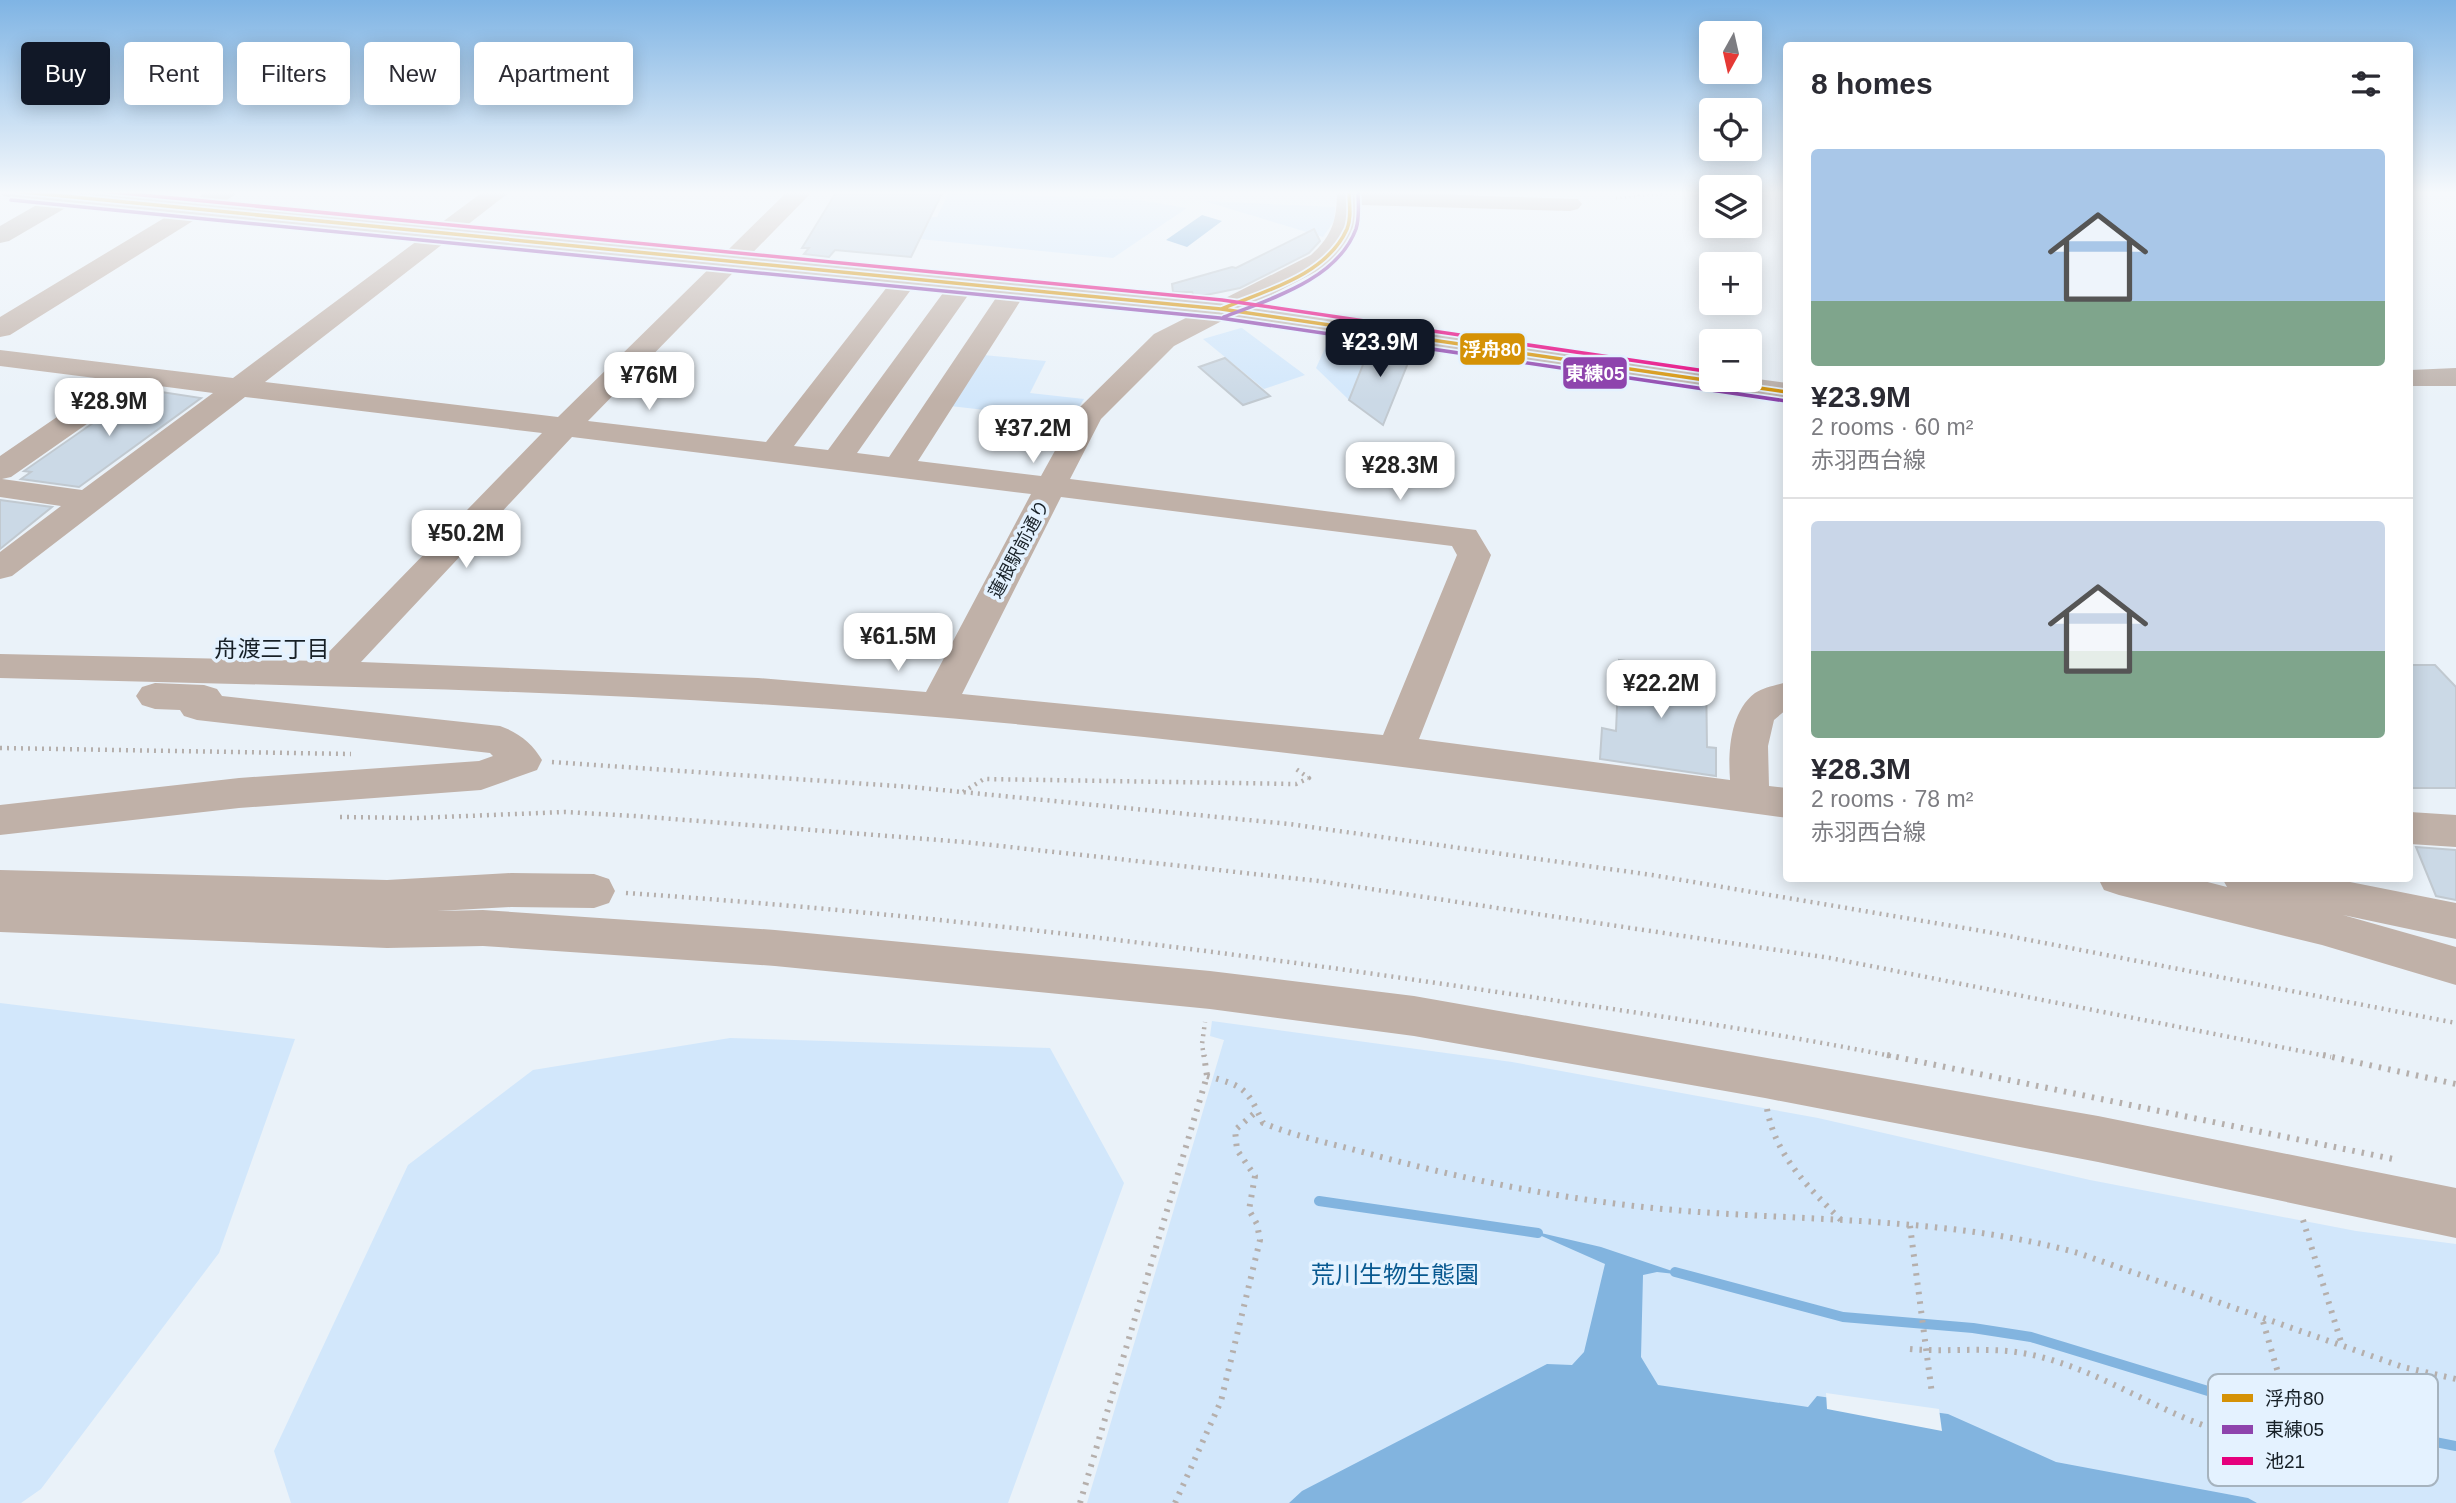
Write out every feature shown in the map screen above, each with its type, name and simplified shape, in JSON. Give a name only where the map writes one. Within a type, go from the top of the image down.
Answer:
[{"type":"main road","points":[[722,261],[1221,309],[1783,391]]},
{"type":"main road","points":[[2413,378],[2456,377]]},
{"type":"street","points":[[0,329],[110,261]]},
{"type":"street","points":[[0,568],[406,261]]},
{"type":"street","name":"蓮根駅前通り","points":[[936,706],[1088,415],[1164,340],[1318,261]]},
{"type":"street","points":[[328,675],[565,428],[731,262]]},
{"type":"street","points":[[773,453],[907,278]]},
{"type":"street","points":[[836,461],[963,284]]},
{"type":"street","points":[[897,469],[1015,289]]},
{"type":"street","points":[[0,358],[1465,537],[1474,555],[1396,750]]},
{"type":"street","points":[[0,470],[138,375]]},
{"type":"street","points":[[0,488],[89,501]]},
{"type":"street","points":[[0,666],[458,677],[731,690],[936,706],[1396,750],[1769,800]]},
{"type":"street","points":[[0,689],[204,698],[197,707],[500,740],[523,760],[481,775],[239,793],[0,820]]},
{"type":"street","points":[[1769,800],[1747,764],[1757,719],[1769,702],[1783,697]]},
{"type":"street","points":[[2413,828],[2456,831]]},
{"type":"street","points":[[2136,882],[2322,927],[2456,966]]},
{"type":"street","points":[[2263,882],[2456,920]]},
{"type":"street","points":[[0,887],[387,897],[511,890],[594,891]]},
{"type":"street","points":[[0,915],[387,930],[483,928],[775,948],[1210,990],[1414,1016],[1765,1077],[2098,1139],[2456,1213]]},
{"type":"path","points":[[0,748],[362,754]]},
{"type":"path","points":[[523,760],[962,792],[1289,824],[1652,875],[1988,932],[2456,1023]]},
{"type":"path","points":[[962,792],[984,779],[1296,783],[1309,778],[1292,766]]},
{"type":"path","points":[[326,816],[417,818],[537,812],[635,816],[964,842],[1318,881],[1830,958],[2300,1050],[2456,1084]]},
{"type":"path","points":[[1080,1503],[1207,1076],[1202,1044],[1210,990]]},
{"type":"path","points":[[1207,1076],[1235,1084],[1251,1096],[1263,1123],[1407,1164],[1553,1197],[1694,1212],[1974,1231],[2031,1240],[2078,1253],[2403,1367],[2434,1374]]},
{"type":"path","points":[[1765,1077],[1769,1123],[1783,1156],[1842,1221]]},
{"type":"path","points":[[1175,1503],[1221,1401],[1253,1279],[1260,1240],[1257,1224],[1249,1210],[1255,1176],[1234,1141],[1235,1130],[1257,1111]]},
{"type":"path","points":[[2291,1179],[2342,1345]]},
{"type":"path","points":[[1910,1226],[1933,1394]]},
{"type":"path","points":[[2262,1317],[2279,1374]]},
{"type":"path","points":[[1910,1349],[2007,1351],[2050,1361],[2096,1376],[2208,1426]]},
{"type":"path","points":[[2438,1375],[2456,1379]]},
{"type":"green space","points":[[1242,328],[1305,375],[1264,389],[1203,339]]},
{"type":"green space","points":[[1330,337],[1372,342],[1349,400],[1316,368]]},
{"type":"green space","points":[[983,355],[1046,361],[1030,393],[1084,399],[1071,420],[950,406]]},
{"type":"green space","points":[[0,1003],[295,1039],[219,1253],[41,1489],[21,1503],[0,1503]]},
{"type":"green space","name":"荒川生物生態園","points":[[1212,1021],[1512,1062],[1818,1118],[2090,1180],[2356,1231],[2456,1244],[2456,1503],[1087,1503],[1224,1040],[1210,1036]]},
{"type":"green space","points":[[730,1038],[1050,1048],[1124,1183],[1008,1503],[291,1503],[274,1451],[408,1165],[533,1070]]},
{"type":"water","points":[[1528,1230],[1601,1247],[1684,1275],[1657,1272],[1643,1275],[1641,1357],[1658,1385],[1808,1407],[1817,1396],[1948,1414],[2056,1462],[2248,1498],[2257,1503],[1289,1503],[1302,1491],[1547,1364],[1572,1365],[1584,1352],[1605,1264]]},
{"type":"pier","points":[[1826,1393],[1939,1409],[1942,1431],[1827,1409]]},
{"type":"building","points":[[1250,261],[1293,261],[1240,288],[1201,296],[1194,296],[1192,292],[1173,292],[1172,284],[1236,268]]},
{"type":"building","points":[[1372,342],[1414,348],[1383,425],[1349,400]]},
{"type":"building","points":[[1225,358],[1270,396],[1243,405],[1199,367]]},
{"type":"building","points":[[142,389],[201,398],[79,487],[21,479],[31,472],[24,471]]},
{"type":"building","points":[[0,500],[52,507],[0,549]]},
{"type":"building","points":[[1619,660],[1706,673],[1707,747],[1716,748],[1716,776],[1600,759],[1602,728],[1616,731]]},
{"type":"building","points":[[2413,665],[2435,665],[2456,687],[2456,788],[2413,788]]},
{"type":"building","points":[[2416,847],[2456,850],[2456,900],[2436,896]]},
{"type":"waterway","points":[[1319,1201],[1538,1233]]},
{"type":"waterway","points":[[1675,1272],[1843,1317],[1973,1328],[2031,1337],[2208,1391]]},
{"type":"waterway","points":[[2438,1442],[2456,1446]]},
{"type":"transit line","name":"東練05","points":[[637,261],[1220,318],[1783,401]]},
{"type":"transit line","name":"浮舟80","points":[[731,261],[1221,309],[1783,391]]},
{"type":"transit line","name":"池21","points":[[822,261],[1222,300],[1699,370]]},
{"type":"transit line","name":"浮舟80","points":[[1221,309],[1274,288],[1320,261]]},
{"type":"transit line","name":"東練05","points":[[1224,317],[1300,284],[1334,261]]},
{"type":"district","name":"舟渡三丁目","points":[[272,649]]}]
